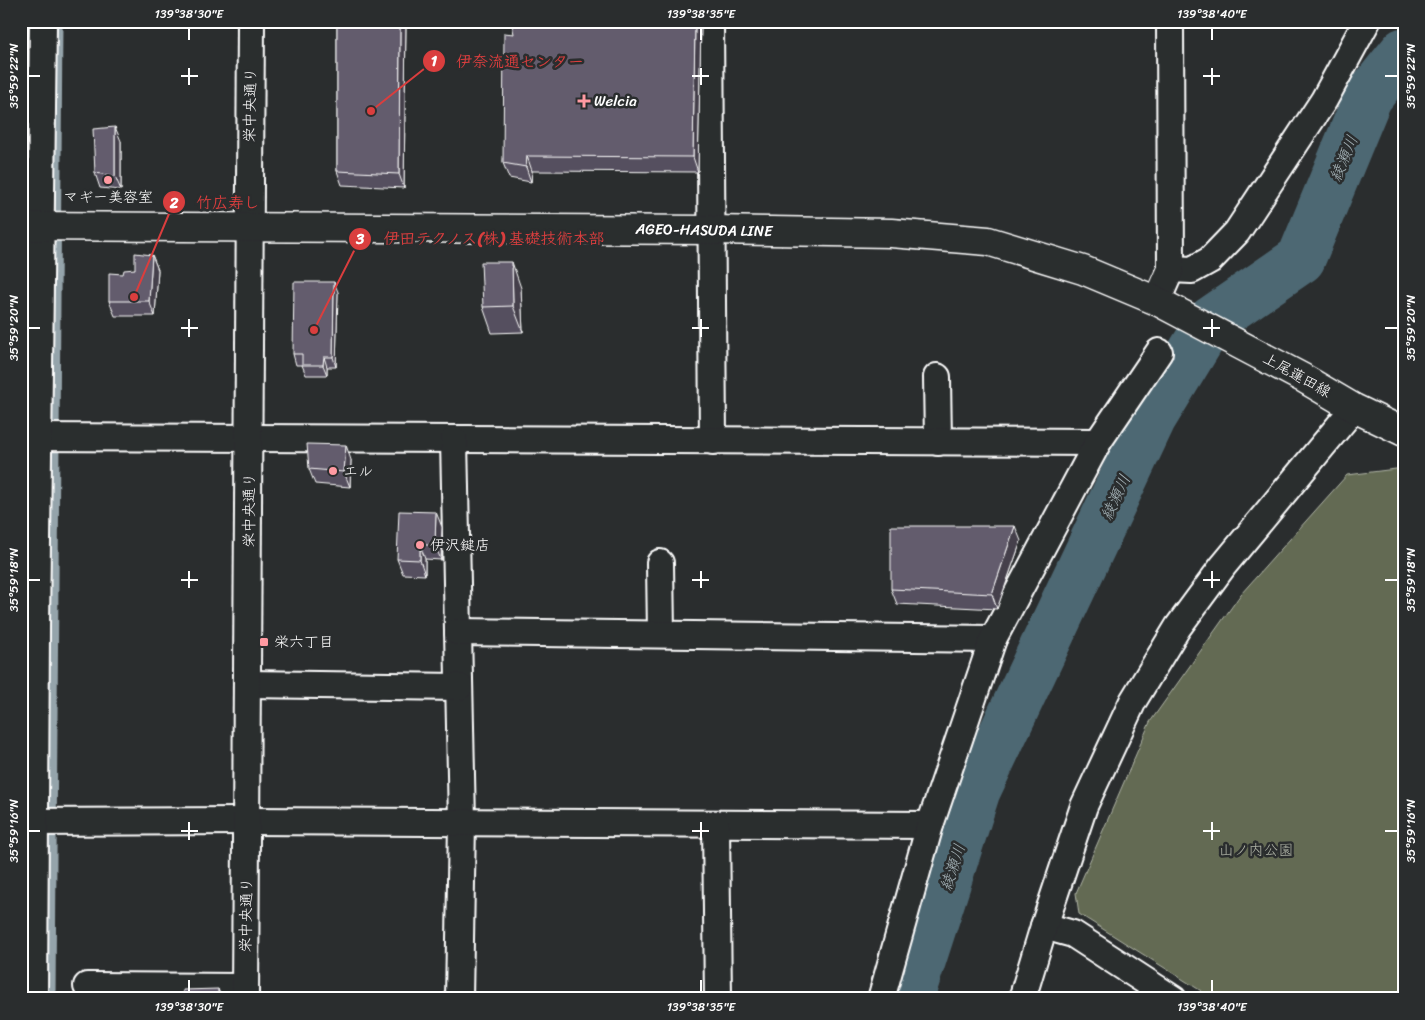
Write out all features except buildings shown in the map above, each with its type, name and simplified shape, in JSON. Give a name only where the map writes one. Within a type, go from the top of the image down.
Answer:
[{"type":"main road","name":"AGEO-HASUDA LINE","points":[[31,226],[712,230],[891,233],[988,241],[1083,270],[1157,301],[1191,318]]},
{"type":"main road","name":"上尾蓮田線","points":[[1191,318],[1303,378],[1354,408],[1404,432]]},
{"type":"street","points":[[34,999],[28,822],[31,226],[43,21]]},
{"type":"street","name":"栄中央通り","points":[[245,993],[251,21]]},
{"type":"street","points":[[710,21],[713,441]]},
{"type":"street","points":[[1157,301],[1171,269],[1170,21]]},
{"type":"street","points":[[1171,269],[1192,270],[1210,260],[1236,232],[1324,100],[1367,21]]},
{"type":"street","points":[[881,999],[930,825],[992,639],[1098,442],[1159,352]]},
{"type":"street","points":[[937,377],[938,442]]},
{"type":"street","points":[[1022,999],[1084,806],[1133,702],[1178,627],[1223,566],[1354,408]]},
{"type":"street","points":[[30,437],[1098,442]]},
{"type":"street","points":[[454,440],[462,822],[460,999]]},
{"type":"street","points":[[660,563],[661,634]]},
{"type":"street","points":[[458,632],[992,639]]},
{"type":"street","points":[[248,684],[459,687]]},
{"type":"street","points":[[28,822],[930,825]]},
{"type":"street","points":[[716,824],[718,999]]},
{"type":"street","points":[[1044,926],[1073,934],[1173,999]]},
{"type":"street","points":[[87,986],[245,993]]},
{"type":"green space","points":[[21,448],[25,448],[23,618],[21,618]]},
{"type":"green space","name":"山ノ内公園","points":[[1404,468],[1404,999],[1214,999],[1079,914],[1076,893],[1150,722],[1241,594],[1347,475]]},
{"type":"waterway","points":[[51,999],[58,21]]},
{"type":"waterway","name":"綾瀬川","points":[[909,999],[976,791],[1152,418],[1211,321],[1301,259],[1368,97],[1404,52]]},
{"type":"place","name":"Welcia","points":[[584,101]]},
{"type":"place","name":"伊奈流通センター","points":[[371,111]]},
{"type":"place","name":"マギー美容室","points":[[108,180]]},
{"type":"place","name":"竹広寿し","points":[[134,297]]},
{"type":"place","name":"伊田テクノス(株) 基礎技術本部","points":[[314,330]]},
{"type":"place","name":"エル","points":[[333,471]]},
{"type":"place","name":"伊沢鍵店","points":[[420,545]]},
{"type":"place","name":"栄六丁目","points":[[264,642]]}]
